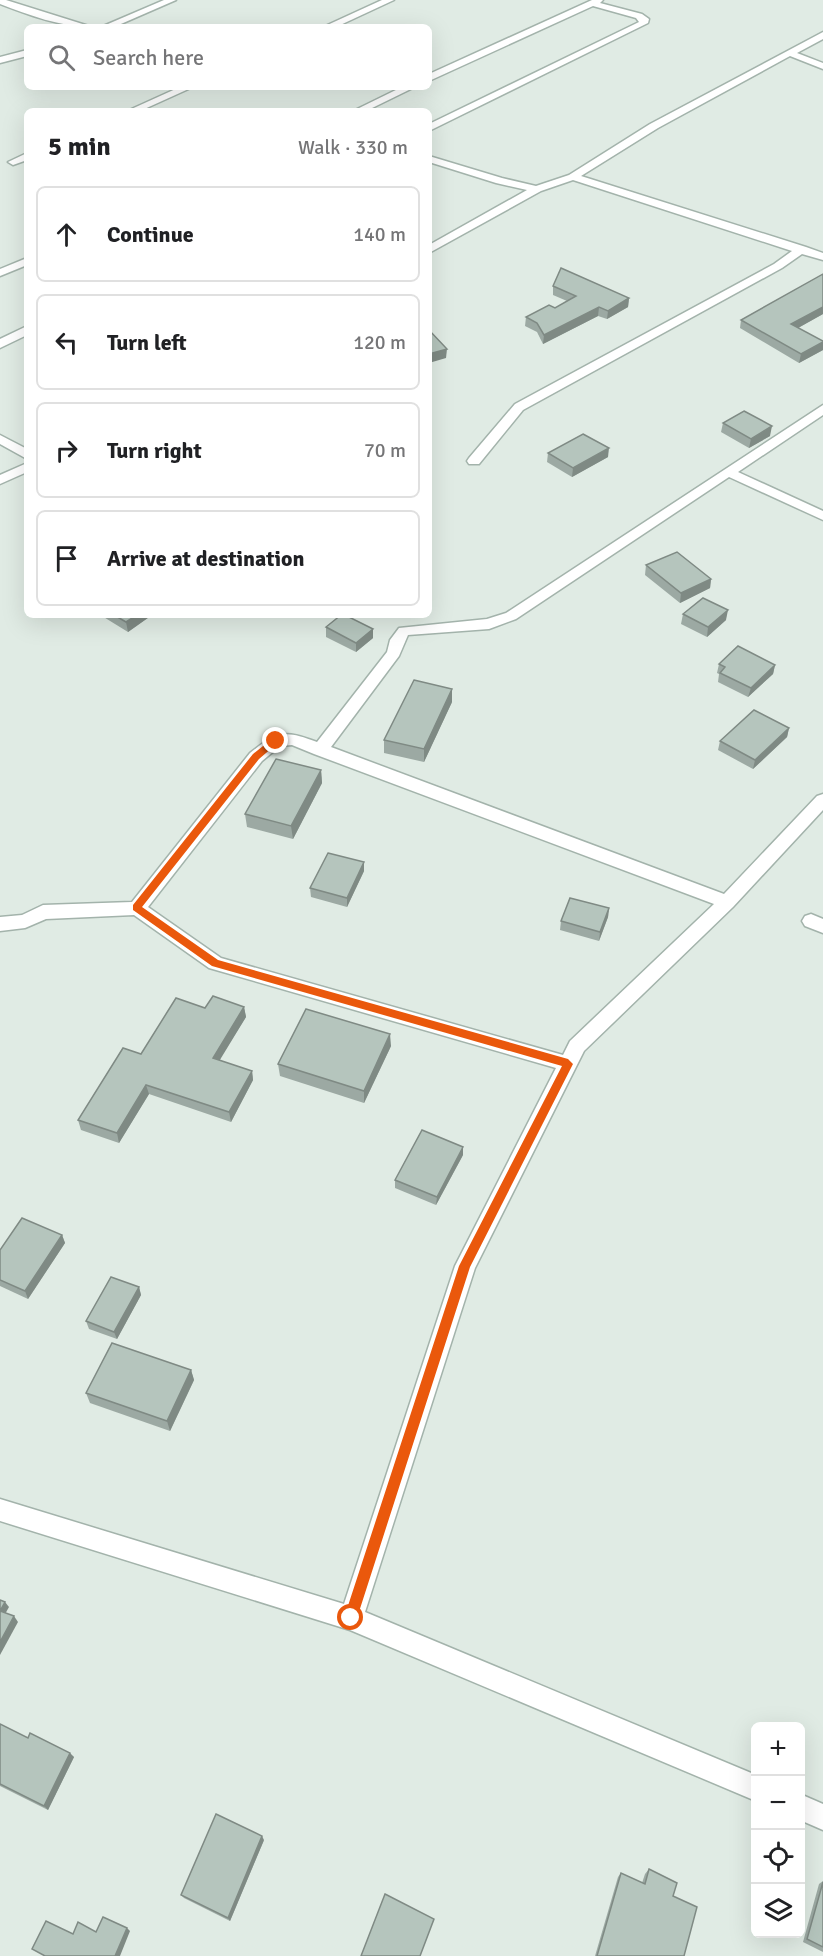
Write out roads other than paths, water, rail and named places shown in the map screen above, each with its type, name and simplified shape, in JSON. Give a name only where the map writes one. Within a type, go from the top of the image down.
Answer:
[{"type":"street","points":[[113,24],[172,0]]},
{"type":"street","points":[[334,24],[390,0]]},
{"type":"street","points":[[0,1],[28,12],[75,24]]},
{"type":"street","points":[[432,77],[595,2],[644,19],[643,23],[432,127]]},
{"type":"street","points":[[432,248],[537,189],[573,177],[654,126],[823,35]]},
{"type":"street","points":[[790,53],[823,66]]},
{"type":"street","points":[[0,60],[24,54]]},
{"type":"street","points":[[139,108],[181,90]]},
{"type":"street","points":[[364,108],[404,90]]},
{"type":"street","points":[[13,162],[24,157]]},
{"type":"street","points":[[432,160],[500,181],[537,189]]},
{"type":"street","points":[[573,177],[823,257]]},
{"type":"street","points":[[474,461],[519,407],[778,266],[802,249]]},
{"type":"street","points":[[0,273],[24,262]]},
{"type":"street","points":[[0,344],[24,332]]},
{"type":"street","points":[[320,750],[394,653],[397,640],[404,631],[489,624],[511,616],[823,409]]},
{"type":"street","points":[[0,439],[24,453]]},
{"type":"street","points":[[0,480],[24,468]]},
{"type":"street","points":[[728,472],[823,516]]},
{"type":"street","points":[[136,908],[256,757],[276,741],[293,739],[727,902]]},
{"type":"street","points":[[351,1618],[465,1266],[577,1046],[727,902],[823,800]]},
{"type":"street","points":[[0,924],[25,921],[43,912],[136,908],[215,963],[568,1064]]},
{"type":"street","points":[[0,1510],[351,1618],[751,1786]]},
{"type":"street","points":[[805,1809],[823,1817]]}]
